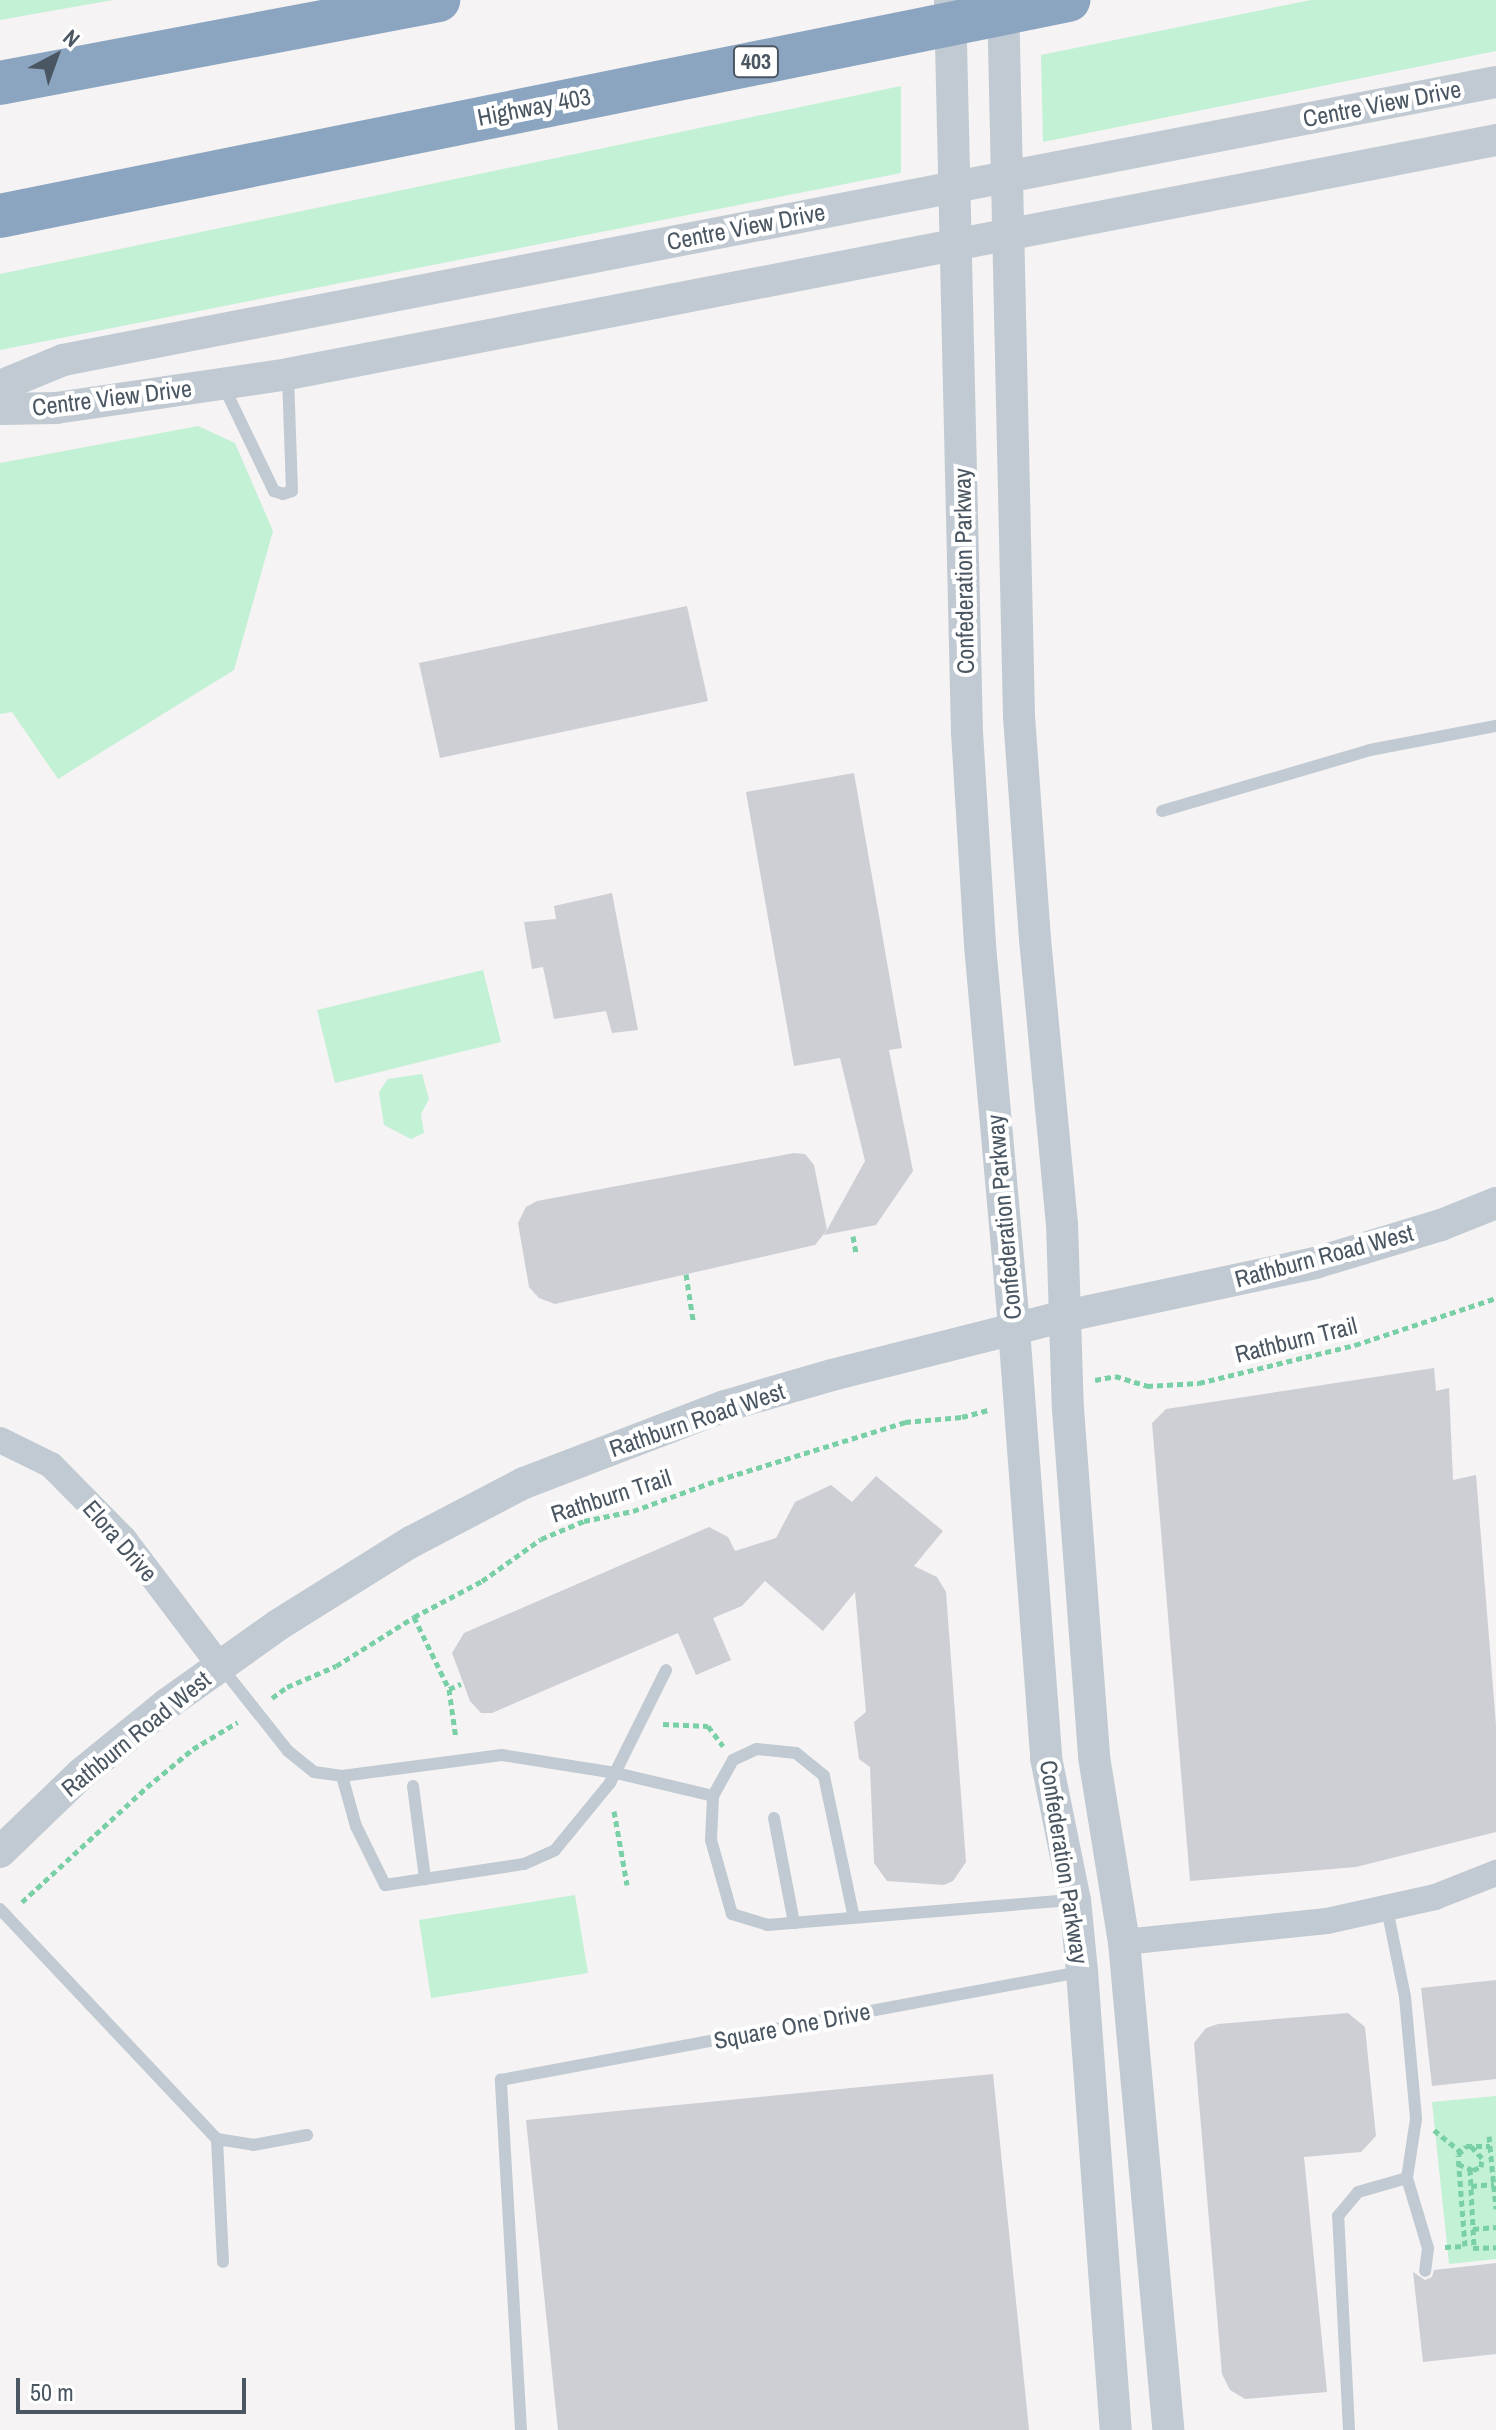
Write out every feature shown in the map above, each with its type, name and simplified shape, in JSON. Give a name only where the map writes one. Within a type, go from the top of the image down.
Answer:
[{"type":"highway","points":[[0,83],[438,0]]},
{"type":"highway","name":"Highway 403","points":[[0,216],[1068,0]]},
{"type":"street","name":"Confederation Parkway","points":[[950,0],[967,732],[980,945],[1014,1329],[1046,1758],[1075,1900],[1116,2430]]},
{"type":"street","name":"Confederation Parkway","points":[[1003,0],[1019,716],[1035,939],[1062,1223],[1068,1409],[1094,1757],[1124,1942],[1168,2430]]},
{"type":"street","name":"Centre View Drive","points":[[0,386],[63,360],[1496,82]]},
{"type":"street","name":"Centre View Drive","points":[[0,409],[56,408],[288,374],[1496,140]]},
{"type":"street","name":"Rathburn Road West","points":[[0,1852],[81,1774],[220,1666],[367,1569],[524,1483],[725,1406],[832,1375],[1066,1316],[1315,1263],[1441,1225],[1496,1203]]},
{"type":"street","name":"Elora Drive","points":[[0,1440],[51,1465],[124,1539],[220,1666]]},
{"type":"street","points":[[1124,1942],[1327,1921],[1435,1897],[1496,1873]]},
{"type":"lane","points":[[222,384],[274,491],[283,494],[292,491],[288,374]]},
{"type":"lane","points":[[1162,811],[1370,750],[1496,726]]},
{"type":"lane","points":[[220,1666],[288,1751],[314,1772],[342,1776],[502,1755],[713,1796]]},
{"type":"lane","points":[[342,1776],[356,1826],[385,1885],[524,1864],[555,1850],[613,1778],[666,1670]]},
{"type":"lane","points":[[854,1918],[824,1776],[796,1753],[757,1749],[733,1760],[713,1796],[711,1840],[732,1914],[767,1925],[794,1923],[1075,1900]]},
{"type":"lane","points":[[413,1786],[425,1879]]},
{"type":"lane","points":[[774,1818],[794,1923]]},
{"type":"lane","points":[[0,1909],[217,2139],[253,2145],[307,2135]]},
{"type":"lane","points":[[1387,1909],[1405,1997],[1416,2119],[1407,2178],[1428,2248],[1425,2271]]},
{"type":"lane","name":"Square One Drive","points":[[521,2430],[501,2080],[1082,1971]]},
{"type":"lane","points":[[217,2139],[223,2262]]},
{"type":"lane","points":[[1349,2430],[1338,2216],[1358,2192],[1407,2178]]},
{"type":"path","points":[[853,1236],[856,1253]]},
{"type":"path","points":[[686,1274],[693,1320]]},
{"type":"path","name":"Rathburn Trail","points":[[1101,1379],[1115,1376],[1147,1386],[1199,1383],[1355,1345],[1496,1298]]},
{"type":"path","name":"Rathburn Trail","points":[[287,1687],[307,1682],[336,1666],[414,1617],[482,1581],[541,1539],[584,1521],[633,1511],[718,1480],[905,1422],[977,1413]]},
{"type":"path","points":[[414,1617],[449,1689],[459,1761]]},
{"type":"path","points":[[449,1689],[461,1684]]},
{"type":"path","points":[[640,1723],[708,1726],[733,1760]]},
{"type":"path","points":[[25,1898],[147,1787],[193,1749],[217,1737]]},
{"type":"path","points":[[613,1778],[627,1885]]},
{"type":"path","points":[[1416,2119],[1461,2152]]},
{"type":"path","points":[[1489,2136],[1496,2209]]},
{"type":"path","points":[[1471,2146],[1482,2158],[1481,2167]]},
{"type":"path","points":[[1465,2246],[1458,2164],[1461,2152],[1471,2146],[1490,2146]]},
{"type":"path","points":[[1458,2164],[1470,2169],[1481,2167],[1493,2174]]},
{"type":"path","points":[[1470,2169],[1474,2248]]},
{"type":"path","points":[[1471,2186],[1494,2184]]},
{"type":"path","points":[[1461,2200],[1472,2199]]},
{"type":"path","points":[[1473,2229],[1496,2227]]},
{"type":"path","points":[[1428,2248],[1496,2247]]},
{"type":"green space","points":[[0,0],[113,0],[0,20]]},
{"type":"green space","points":[[1311,0],[1496,0],[1496,51],[1043,142],[1041,55]]},
{"type":"green space","points":[[901,86],[901,173],[0,350],[0,274]]},
{"type":"green space","points":[[198,426],[235,443],[273,531],[234,670],[58,779],[12,712],[0,714],[0,463]]},
{"type":"green space","points":[[483,970],[501,1042],[335,1083],[317,1010]]},
{"type":"green space","points":[[422,1074],[429,1099],[421,1114],[424,1133],[411,1139],[384,1125],[379,1092],[388,1079]]},
{"type":"green space","points":[[575,1895],[588,1973],[431,1998],[419,1920]]},
{"type":"green space","points":[[1496,2096],[1496,2259],[1449,2264],[1432,2102]]},
{"type":"building","points":[[687,606],[708,701],[440,758],[419,663]]},
{"type":"building","points":[[854,773],[902,1048],[889,1050],[913,1171],[876,1225],[824,1235],[865,1161],[840,1058],[794,1066],[746,792]]},
{"type":"building","points":[[612,893],[638,1030],[612,1033],[606,1011],[554,1019],[543,967],[532,969],[524,922],[556,919],[554,906]]},
{"type":"building","points":[[794,1153],[805,1154],[814,1165],[827,1230],[815,1245],[555,1304],[539,1298],[529,1287],[518,1223],[526,1207],[537,1201]]},
{"type":"building","points":[[1434,1368],[1436,1391],[1449,1388],[1453,1480],[1476,1475],[1496,1725],[1496,1832],[1356,1867],[1190,1881],[1152,1423],[1166,1409]]},
{"type":"building","points":[[876,1476],[943,1531],[914,1566],[937,1577],[946,1592],[966,1862],[953,1881],[944,1885],[887,1881],[874,1863],[870,1767],[859,1759],[854,1722],[866,1712],[855,1592],[823,1631],[765,1581],[742,1606],[713,1618],[731,1660],[696,1675],[678,1633],[492,1713],[481,1713],[470,1701],[452,1653],[464,1633],[709,1527],[728,1537],[735,1551],[776,1538],[795,1502],[831,1485],[852,1502]]},
{"type":"building","points":[[1496,1980],[1496,2079],[1432,2086],[1421,1988]]},
{"type":"building","points":[[1348,2013],[1365,2027],[1376,2136],[1361,2152],[1304,2157],[1327,2392],[1245,2399],[1230,2390],[1222,2374],[1194,2043],[1206,2028],[1218,2024]]},
{"type":"building","points":[[993,2074],[1029,2430],[558,2430],[526,2120]]},
{"type":"building","points":[[1496,2263],[1496,2354],[1423,2362],[1413,2272],[1425,2280],[1432,2277],[1434,2270]]}]
